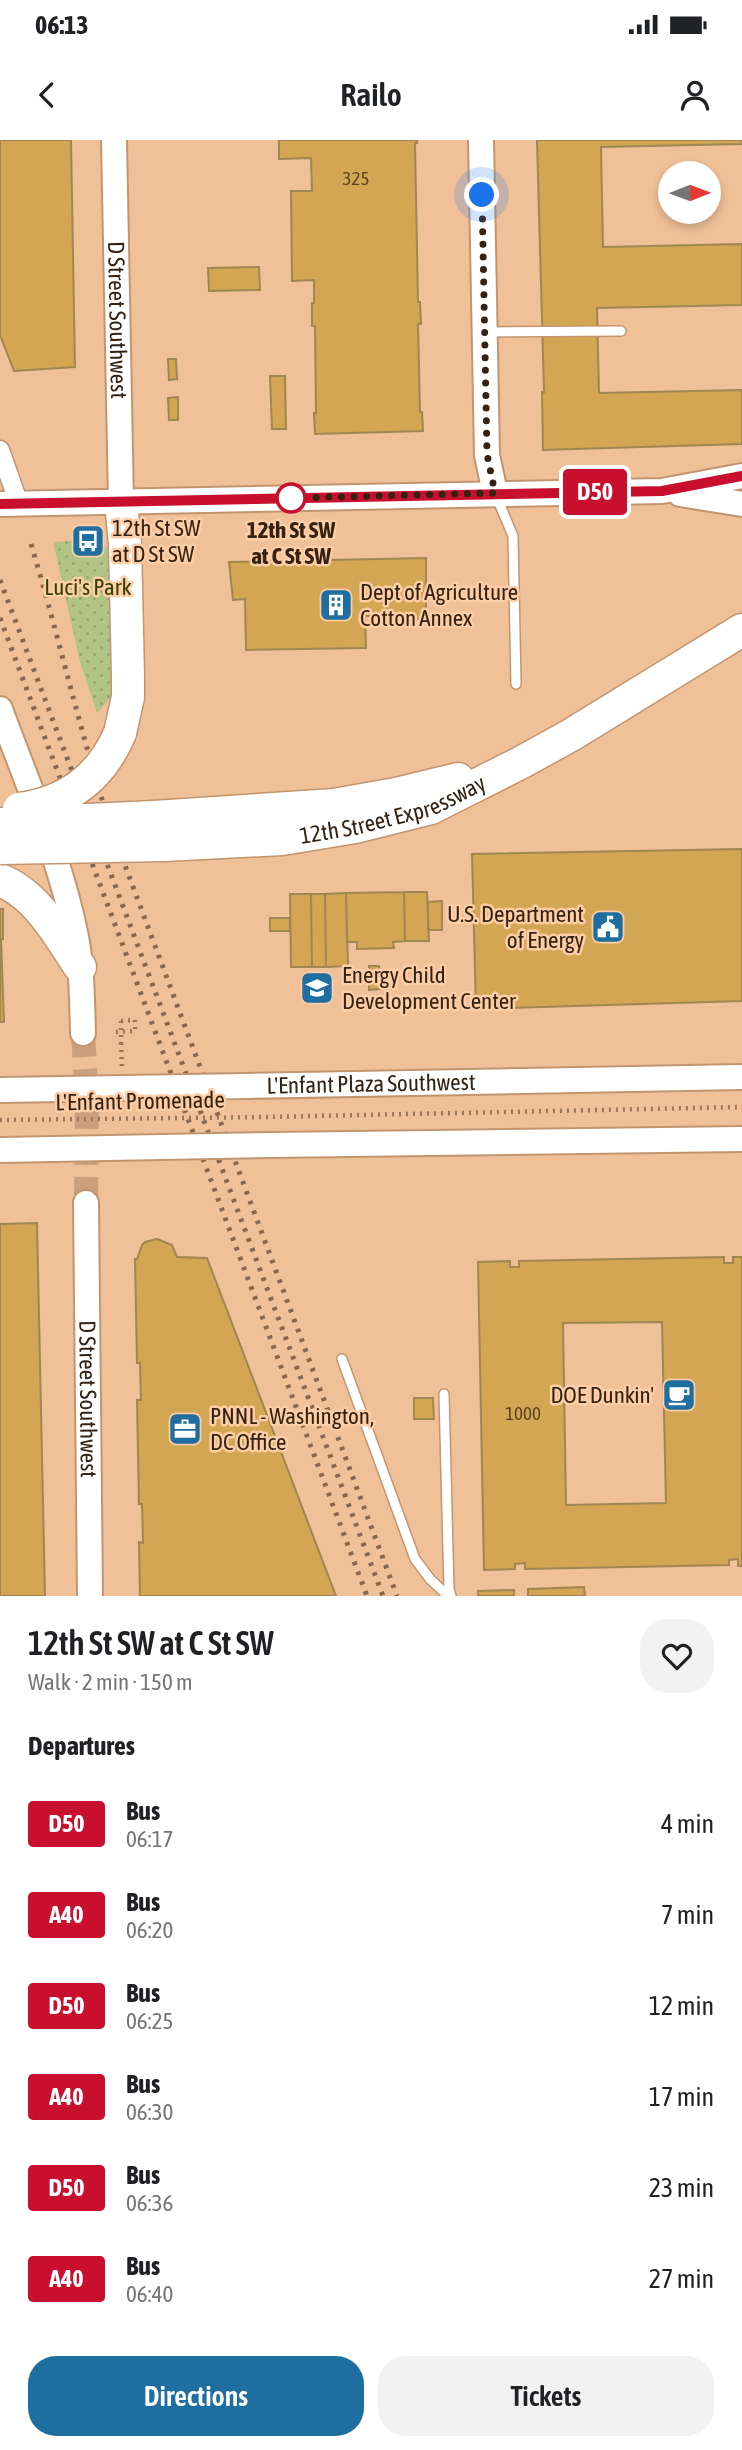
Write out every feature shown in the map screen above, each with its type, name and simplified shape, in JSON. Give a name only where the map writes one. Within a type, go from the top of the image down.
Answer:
[{"type":"highway","points":[[0,811],[44,805],[71,794],[103,765],[120,733],[128,697],[125,544],[121,502]]},
{"type":"highway","name":"12th Street Expressway","points":[[0,848],[159,831],[282,839],[355,827],[431,808],[522,762],[626,703],[742,630]]},
{"type":"highway","points":[[0,824],[159,831]]},
{"type":"highway","points":[[0,880],[10,884],[32,902],[80,967]]},
{"type":"street","name":"D Street Southwest","points":[[114,140],[121,502]]},
{"type":"street","points":[[481,140],[487,454],[495,493]]},
{"type":"street","points":[[0,450],[9,504],[662,491],[742,477]]},
{"type":"street","points":[[662,491],[742,504]]},
{"type":"street","points":[[0,709],[57,866],[73,925],[80,967],[83,1032]]},
{"type":"street","name":"L'Enfant Plaza Southwest","points":[[0,1090],[742,1077]]},
{"type":"street","points":[[0,1150],[742,1139]]},
{"type":"street","name":"D Street Southwest","points":[[86,1203],[90,1596]]},
{"type":"lane","points":[[485,332],[621,331]]},
{"type":"lane","points":[[495,493],[513,536],[516,684]]},
{"type":"lane","points":[[342,1359],[415,1559],[430,1579],[450,1596]]},
{"type":"lane","points":[[443,1394],[450,1596]]},
{"type":"path","points":[[116,1032],[135,1031],[135,1020],[121,1021],[121,1043]]},
{"type":"path","name":"L'Enfant Promenade","points":[[0,1120],[742,1107]]},
{"type":"green space","name":"Luci's Park","points":[[54,542],[98,542],[107,548],[109,573],[113,573],[112,696],[97,713],[80,662],[54,546]]},
{"type":"building","points":[[0,140],[71,140],[75,367],[14,371],[0,335]]},
{"type":"building","points":[[279,140],[417,140],[418,302],[421,324],[418,324],[420,412],[423,431],[315,434],[315,326],[312,326],[314,280],[292,281],[291,191],[312,191],[311,158],[279,159]]},
{"type":"building","points":[[537,140],[742,140],[742,144],[601,147],[603,247],[742,244],[742,305],[597,308],[599,393],[742,390],[742,444],[543,450],[544,392]]},
{"type":"building","points":[[259,267],[260,290],[209,291],[208,268]]},
{"type":"building","points":[[168,359],[176,359],[177,379],[169,380]]},
{"type":"building","points":[[270,376],[285,376],[286,429],[272,429]]},
{"type":"building","points":[[178,397],[178,420],[169,420],[168,398]]},
{"type":"building","name":"Dept of Agriculture Cotton Annex","points":[[426,558],[426,619],[412,616],[365,616],[366,648],[246,650],[245,599],[233,600],[229,562]]},
{"type":"building","name":"U.S. Department of Energy","points":[[742,849],[742,1001],[476,1009],[472,854]]},
{"type":"building","points":[[404,892],[405,941],[393,942],[394,948],[357,949],[357,942],[347,942],[346,893]]},
{"type":"building","points":[[404,892],[427,892],[429,941],[405,941]]},
{"type":"building","points":[[346,893],[348,966],[326,967],[325,894]]},
{"type":"building","points":[[290,894],[311,894],[312,967],[291,967]]},
{"type":"building","points":[[311,894],[325,894],[326,967],[312,967]]},
{"type":"building","points":[[442,901],[442,930],[428,930],[428,902]]},
{"type":"building","points":[[0,909],[3,909],[1,939],[4,1022],[0,1022]]},
{"type":"building","points":[[270,918],[290,918],[290,931],[270,931]]},
{"type":"building","points":[[369,966],[379,966],[380,989],[369,990]]},
{"type":"building","points":[[37,1223],[45,1596],[0,1596],[0,1224]]},
{"type":"building","points":[[157,1239],[172,1245],[177,1257],[207,1258],[336,1596],[140,1596],[139,1542],[143,1543],[142,1504],[139,1504],[137,1400],[141,1400],[140,1363],[137,1363],[135,1259],[145,1242]]},
{"type":"building","points":[[724,1257],[724,1263],[733,1263],[733,1257],[742,1257],[742,1566],[738,1566],[738,1559],[729,1560],[729,1565],[525,1569],[525,1563],[515,1564],[515,1569],[484,1570],[478,1262],[510,1261],[510,1267],[519,1267],[519,1261]],"holes":[[[662,1322],[666,1503],[566,1505],[563,1323]]]},
{"type":"building","points":[[414,1398],[433,1398],[434,1419],[414,1419]]},
{"type":"building","points":[[584,1587],[585,1596],[528,1596],[528,1589]]},
{"type":"building","points":[[514,1590],[514,1596],[478,1596],[478,1591]]},
{"type":"tunnel","points":[[83,1033],[87,1100],[86,1203]]},
{"type":"railway","points":[[31,544],[110,825],[397,1596]]},
{"type":"railway","points":[[0,580],[383,1596]]},
{"type":"railway","points":[[0,618],[367,1596]]},
{"type":"bus line","name":"D50","points":[[0,504],[662,491],[742,476]]},
{"type":"place","name":"12th St SW at C St SW","points":[[291,498]]},
{"type":"place","name":"12th St SW at D St SW","points":[[88,541]]},
{"type":"place","name":"Dept of Agriculture Cotton Annex","points":[[336,605]]},
{"type":"place","name":"U.S. Department of Energy","points":[[608,927]]},
{"type":"place","name":"Energy Child Development Center","points":[[317,988]]},
{"type":"place","name":"DOE Dunkin'","points":[[679,1395]]},
{"type":"place","name":"PNNL - Washington, DC Office","points":[[185,1429]]},
{"type":"route","points":[[291,498],[495,493],[487,454],[482,195]]}]
